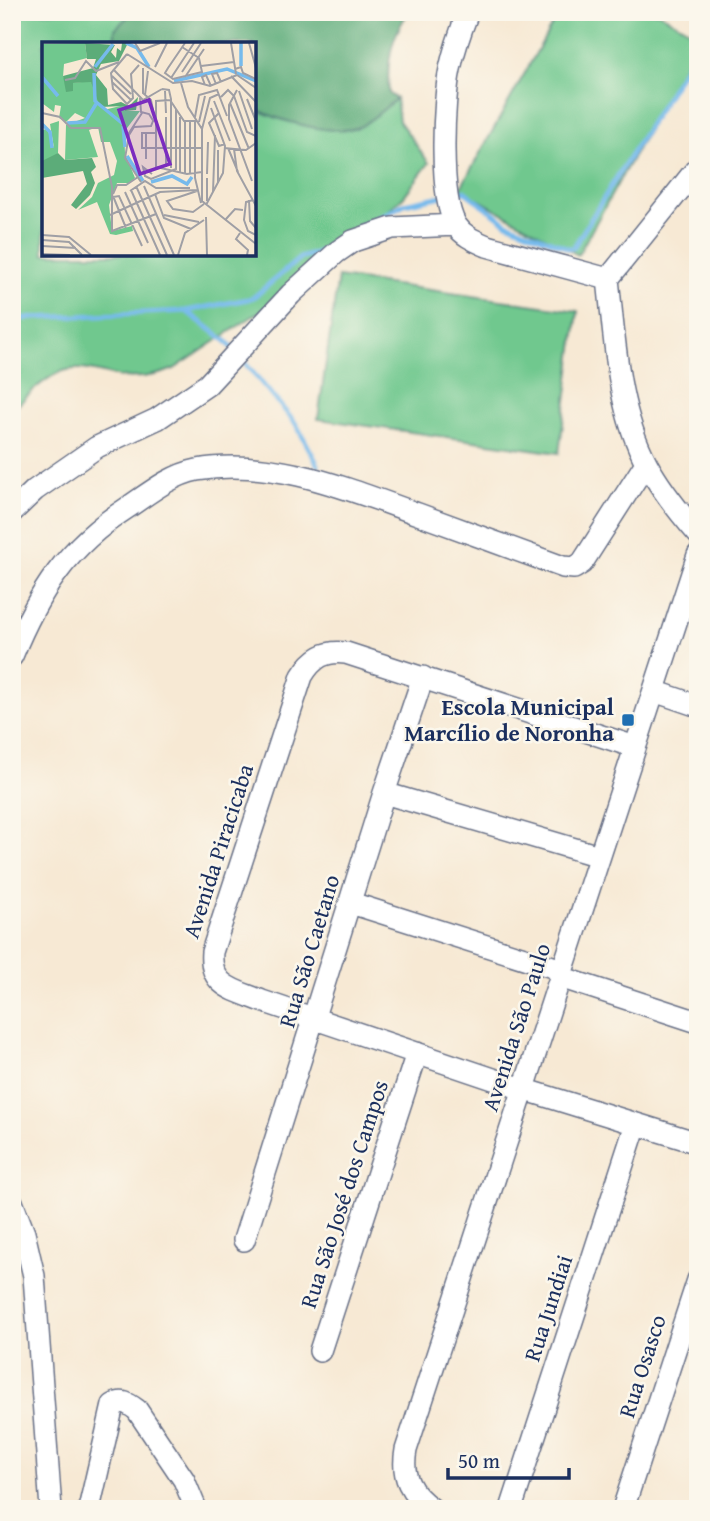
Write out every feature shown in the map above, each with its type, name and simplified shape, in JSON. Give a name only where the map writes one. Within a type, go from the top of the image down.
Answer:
[{"type":"street","points":[[470,14],[449,69],[445,124],[445,180],[448,202],[456,225],[469,237],[487,246],[608,279]]},
{"type":"street","points":[[698,167],[608,279],[619,376],[630,422],[646,463],[670,501],[698,534]]},
{"type":"street","points":[[12,512],[35,490],[97,447],[157,419],[208,385],[291,293],[353,241],[392,228],[456,225]]},
{"type":"street","points":[[12,656],[37,600],[71,553],[110,519],[164,484],[194,471],[229,467],[263,469],[332,483],[563,567],[574,568],[582,563],[646,463]]},
{"type":"street","name":"Avenida São Paulo","points":[[432,1509],[410,1489],[405,1477],[406,1450],[698,555]]},
{"type":"street","name":"Avenida Piracicaba","points":[[635,747],[346,653],[334,652],[320,656],[309,663],[302,676],[212,952],[211,965],[215,977],[229,988],[523,1089],[698,1143]]},
{"type":"street","name":"Rua São Caetano","points":[[244,1240],[423,677]]},
{"type":"street","points":[[654,691],[698,706]]},
{"type":"street","points":[[384,793],[599,856]]},
{"type":"street","points":[[351,904],[561,973],[698,1022]]},
{"type":"street","name":"Rua São José dos Campos","points":[[320,1351],[417,1053]]},
{"type":"street","name":"Rua Jundiai","points":[[511,1509],[636,1124]]},
{"type":"street","points":[[12,1202],[24,1233],[34,1276],[51,1509]]},
{"type":"street","name":"Rua Osasco","points":[[623,1509],[698,1280]]},
{"type":"street","points":[[89,1509],[113,1405],[119,1401],[126,1402],[137,1410],[184,1480],[196,1509]]},
{"type":"green space","points":[[12,12],[133,12],[115,29],[115,42],[42,42],[42,256],[256,256],[256,109],[307,126],[337,130],[361,126],[396,99],[399,121],[429,163],[404,196],[377,221],[347,239],[274,302],[174,369],[135,378],[82,369],[66,370],[45,380],[12,411]]},
{"type":"green space","points":[[133,12],[409,12],[394,40],[389,61],[389,93],[396,99],[361,126],[337,130],[307,126],[256,109],[256,42],[115,42],[115,29]]},
{"type":"green space","points":[[559,12],[657,12],[698,35],[698,40],[578,255],[460,189]]},
{"type":"green space","points":[[338,277],[578,311],[559,453],[318,419]]},
{"type":"waterway","points":[[452,193],[464,191],[507,223],[573,248],[698,46]]},
{"type":"waterway","points":[[355,231],[404,204],[442,196]]},
{"type":"waterway","points":[[12,319],[186,311],[248,299],[254,297],[300,258],[326,250]]},
{"type":"waterway","points":[[186,311],[233,349]]},
{"type":"waterway","points":[[239,356],[296,424],[318,465]]},
{"type":"place","name":"Escola Municipal Marcílio de Noronha","points":[[628,720]]}]
